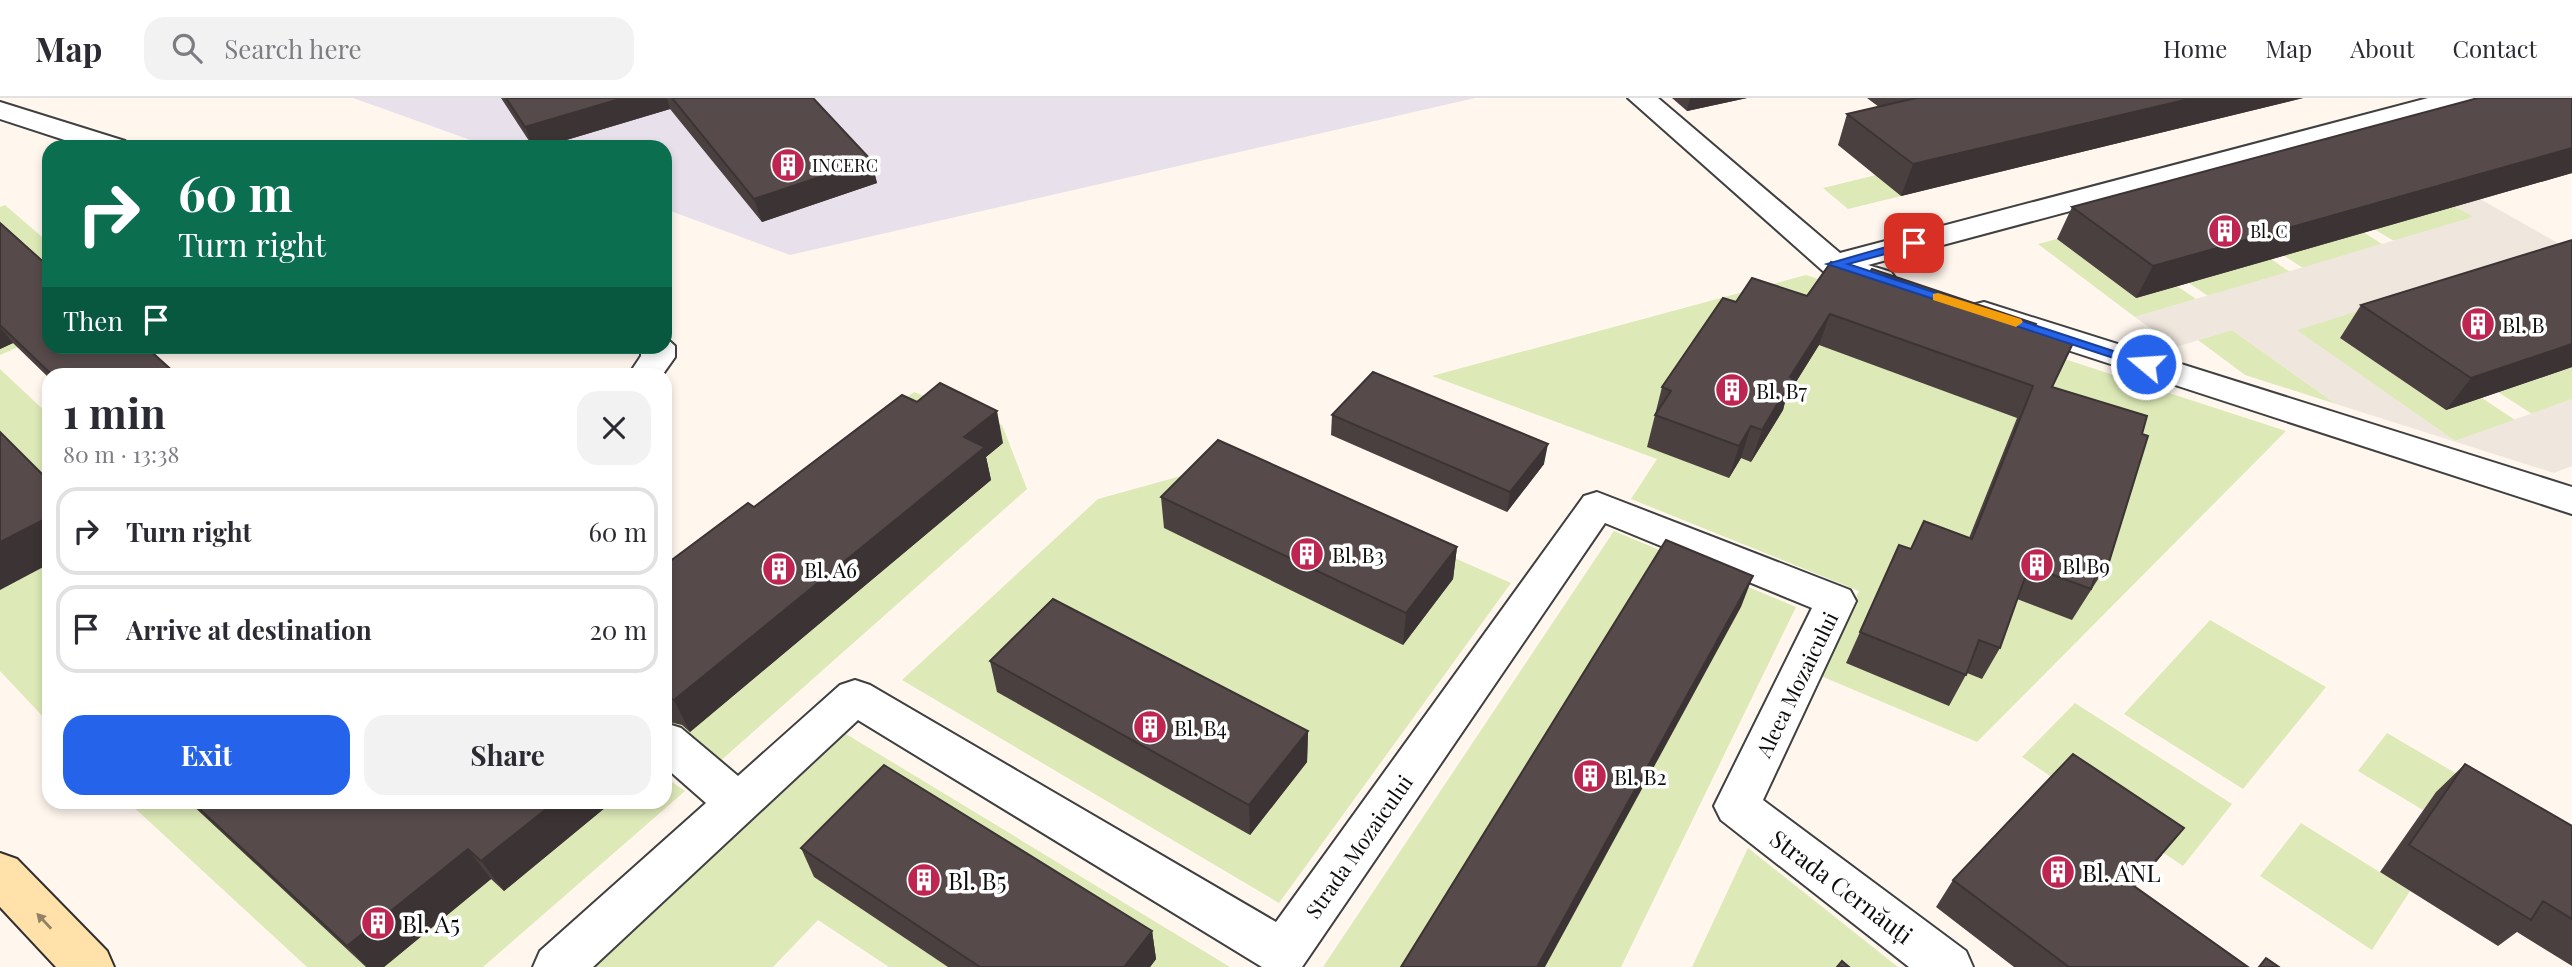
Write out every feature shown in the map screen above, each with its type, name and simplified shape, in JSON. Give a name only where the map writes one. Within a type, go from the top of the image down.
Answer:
[{"type":"main road","points":[[0,874],[89,967]]},
{"type":"street","points":[[1642,98],[1834,264],[1914,289]]},
{"type":"street","points":[[1834,264],[2460,98]]},
{"type":"street","points":[[0,110],[93,140]]},
{"type":"street","points":[[1954,302],[2572,501]]},
{"type":"street","name":"Strada Mozaicului","points":[[738,803],[855,697],[1283,953],[1597,505],[1796,584]]},
{"type":"street","name":"Aleea Mozaicului","points":[[1737,806],[1836,601],[1796,584]]},
{"type":"street","points":[[558,967],[738,803],[672,747]]},
{"type":"street","name":"Strada Cernăuți","points":[[1737,806],[1948,967]]},
{"type":"shaded area","points":[[353,98],[1475,98],[790,255],[672,212],[672,140],[470,140]]},
{"type":"shaded area","points":[[2388,147],[2565,247],[2297,330],[2455,441],[2572,399],[2572,466],[2554,473],[2336,404],[2232,330],[2176,347],[2135,317],[2473,217],[2364,153]]},
{"type":"green space","points":[[1876,175],[1901,196],[1848,209],[1823,188]]},
{"type":"green space","points":[[5,205],[42,237],[42,336],[0,355],[0,207]]},
{"type":"green space","points":[[2454,206],[2474,217],[2394,241],[2374,229]]},
{"type":"green space","points":[[2363,232],[2382,244],[2303,268],[2283,255]]},
{"type":"green space","points":[[2057,239],[2136,298],[2177,286],[2196,299],[2135,317],[2038,244]]},
{"type":"green space","points":[[2572,244],[2340,338],[2446,410],[2482,398],[2515,420],[2455,441],[2296,330]]},
{"type":"green space","points":[[2271,259],[2290,272],[2208,296],[2189,283]]},
{"type":"green space","points":[[1806,275],[2286,431],[1977,742],[1821,676],[1859,591],[1631,499],[1657,459],[1432,376]]},
{"type":"green space","points":[[2232,330],[2336,404],[2245,375],[2198,340]]},
{"type":"green space","points":[[2572,367],[2572,399],[2532,414],[2498,392]]},
{"type":"green space","points":[[0,369],[42,408],[42,716],[0,671]]},
{"type":"green space","points":[[914,392],[1002,425],[1027,489],[717,764],[672,727],[672,575]]},
{"type":"green space","points":[[1235,461],[1511,583],[1279,903],[902,680],[1098,499]]},
{"type":"green space","points":[[1614,531],[1796,607],[1621,967],[1323,967]]},
{"type":"green space","points":[[2210,620],[2326,687],[2243,789],[2124,714]]},
{"type":"green space","points":[[2075,703],[2232,804],[2183,866],[2022,757]]},
{"type":"green space","points":[[2387,733],[2481,788],[2436,792],[2423,810],[2358,771]]},
{"type":"green space","points":[[846,734],[1230,967],[889,967],[818,920],[773,967],[595,967]]},
{"type":"green space","points":[[672,782],[685,791],[672,802]]},
{"type":"green space","points":[[136,809],[664,809],[483,967],[307,967]]},
{"type":"green space","points":[[2301,823],[2410,891],[2372,950],[2260,876]]},
{"type":"green space","points":[[1748,848],[1898,967],[1692,967]]},
{"type":"building","points":[[506,98],[623,98],[525,127]]},
{"type":"building","points":[[672,98],[813,98],[871,160],[754,199]]},
{"type":"building","points":[[1916,98],[2193,98],[1913,164],[1847,114]]},
{"type":"building","points":[[2478,98],[2572,98],[2572,148],[2153,266],[2072,207]]},
{"type":"building","points":[[0,223],[42,261],[42,354],[154,354],[169,368],[45,368],[0,325]]},
{"type":"building","name":"Bl. B","points":[[2572,240],[2572,344],[2471,378],[2361,305]]},
{"type":"building","points":[[1831,262],[1868,275],[1872,269],[2036,324],[2033,329],[2073,343],[2052,387],[2147,416],[2142,434],[2148,436],[2109,562],[2101,560],[2091,589],[2029,566],[2000,648],[1979,640],[1966,675],[1860,632],[1899,545],[1911,549],[1924,521],[1972,539],[2033,386],[1830,314],[1790,377],[1793,378],[1762,430],[1751,426],[1739,446],[1655,415],[1671,391],[1662,387],[1723,298],[1736,302],[1752,278],[1807,296]]},
{"type":"building","points":[[1373,372],[1548,444],[1510,492],[1332,415]]},
{"type":"building","name":"Bl. A6","points":[[940,383],[997,411],[964,437],[985,447],[674,700],[672,699],[672,560],[748,503],[754,507],[902,395],[917,402]]},
{"type":"building","points":[[0,432],[42,474],[42,521],[0,542]]},
{"type":"building","points":[[1218,440],[1457,547],[1406,613],[1161,497]]},
{"type":"building","name":"Bl. B2","points":[[1666,540],[1753,576],[1537,967],[1401,967]]},
{"type":"building","name":"Bl. B4","points":[[1053,599],[1308,731],[1249,805],[990,661]]},
{"type":"building","name":"Bl. ANL","points":[[2073,754],[2184,828],[2134,886],[2248,967],[2069,967],[1953,880]]},
{"type":"building","points":[[2465,764],[2572,826],[2572,919],[2543,901],[2531,920],[2409,845]]},
{"type":"building","name":"Bl. B5","points":[[884,765],[1152,931],[1124,967],[980,967],[801,848]]},
{"type":"building","name":"Bl. A5","points":[[200,809],[546,809],[481,861],[468,849],[347,946]]},
{"type":"building","points":[[2266,958],[2279,967],[2259,967]]},
{"type":"building","points":[[1842,961],[1849,967],[1837,967]]},
{"type":"slow traffic","points":[[1938,297],[2016,322]]},
{"type":"place","name":"INCERC","points":[[788,165]]},
{"type":"place","name":"Bl. C","points":[[2225,231]]},
{"type":"place","name":"Bl. B","points":[[2478,324]]},
{"type":"place","name":"Bl. B7","points":[[1732,390]]},
{"type":"place","name":"Bl. B3","points":[[1307,554]]},
{"type":"place","name":"Bl B9","points":[[2037,565]]},
{"type":"place","name":"Bl. A6","points":[[779,569]]},
{"type":"place","name":"Bl. B4","points":[[1150,727]]},
{"type":"place","name":"Bl. B2","points":[[1590,776]]},
{"type":"place","name":"Bl. ANL","points":[[2058,872]]},
{"type":"place","name":"Bl. B5","points":[[924,880]]},
{"type":"place","name":"Bl. A5","points":[[378,923]]},
{"type":"route","points":[[1914,243],[1834,264],[2146,364]]}]
